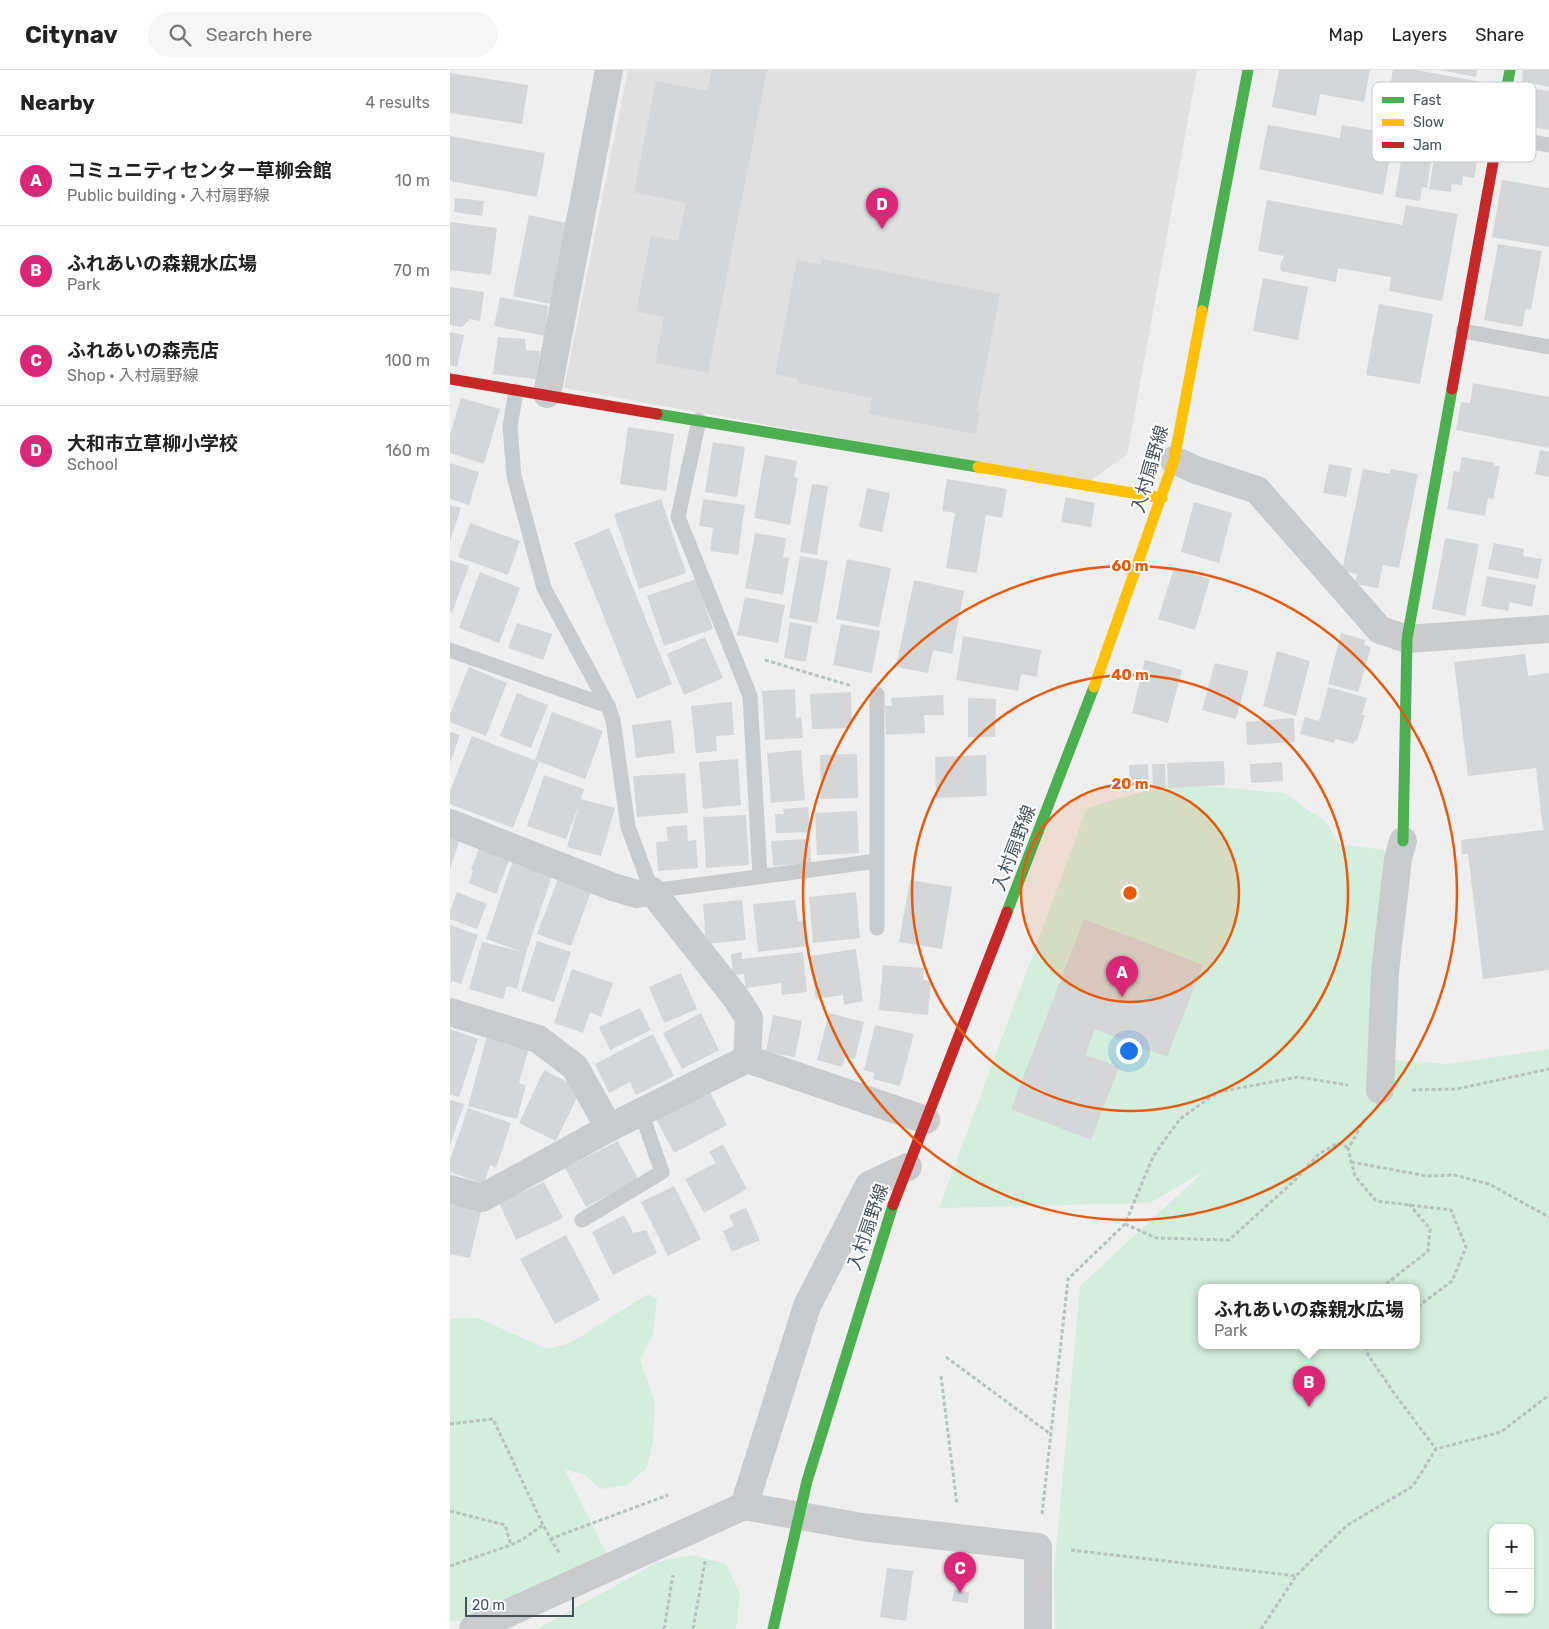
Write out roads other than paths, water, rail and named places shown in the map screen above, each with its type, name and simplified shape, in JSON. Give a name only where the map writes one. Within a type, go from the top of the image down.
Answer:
[{"type":"street","points":[[547,394],[609,70]]},
{"type":"street","name":"入村扇野線","points":[[773,1629],[807,1482],[884,1230],[1101,669],[1174,460],[1248,70]]},
{"type":"street","points":[[1380,1090],[1385,972],[1398,859],[1403,842],[1407,639],[1493,162]]},
{"type":"street","points":[[450,379],[1162,498]]},
{"type":"street","points":[[1174,460],[1196,470],[1256,490],[1380,630],[1407,639],[1549,629]]},
{"type":"street","points":[[450,823],[613,887],[637,894],[652,891],[737,999],[749,1018],[747,1058]]},
{"type":"street","points":[[450,1012],[538,1038],[575,1067],[610,1128]]},
{"type":"street","points":[[450,1188],[482,1198],[610,1128],[747,1058],[926,1120]]},
{"type":"street","points":[[744,1506],[807,1306],[870,1185],[908,1168]]},
{"type":"street","points":[[473,1629],[744,1506],[862,1527],[1038,1547],[1038,1629]]},
{"type":"lane","points":[[1536,143],[1549,145]]},
{"type":"lane","points":[[1463,330],[1549,347]]},
{"type":"lane","points":[[516,391],[510,427],[514,476],[544,588],[608,706],[613,720],[628,827],[652,891],[877,862]]},
{"type":"lane","points":[[699,420],[678,517],[750,696],[760,876]]},
{"type":"lane","points":[[450,650],[608,706]]},
{"type":"lane","points":[[877,694],[877,928]]},
{"type":"lane","points":[[582,1220],[662,1172],[641,1112]]},
{"type":"place","name":"大和市立草柳小学校","points":[[882,229]]},
{"type":"place","name":"コミュニティセンター草柳会館","points":[[1122,997]]},
{"type":"place","name":"ふれあいの森親水広場","points":[[1309,1407]]},
{"type":"place","name":"ふれあいの森売店","points":[[960,1593]]}]
